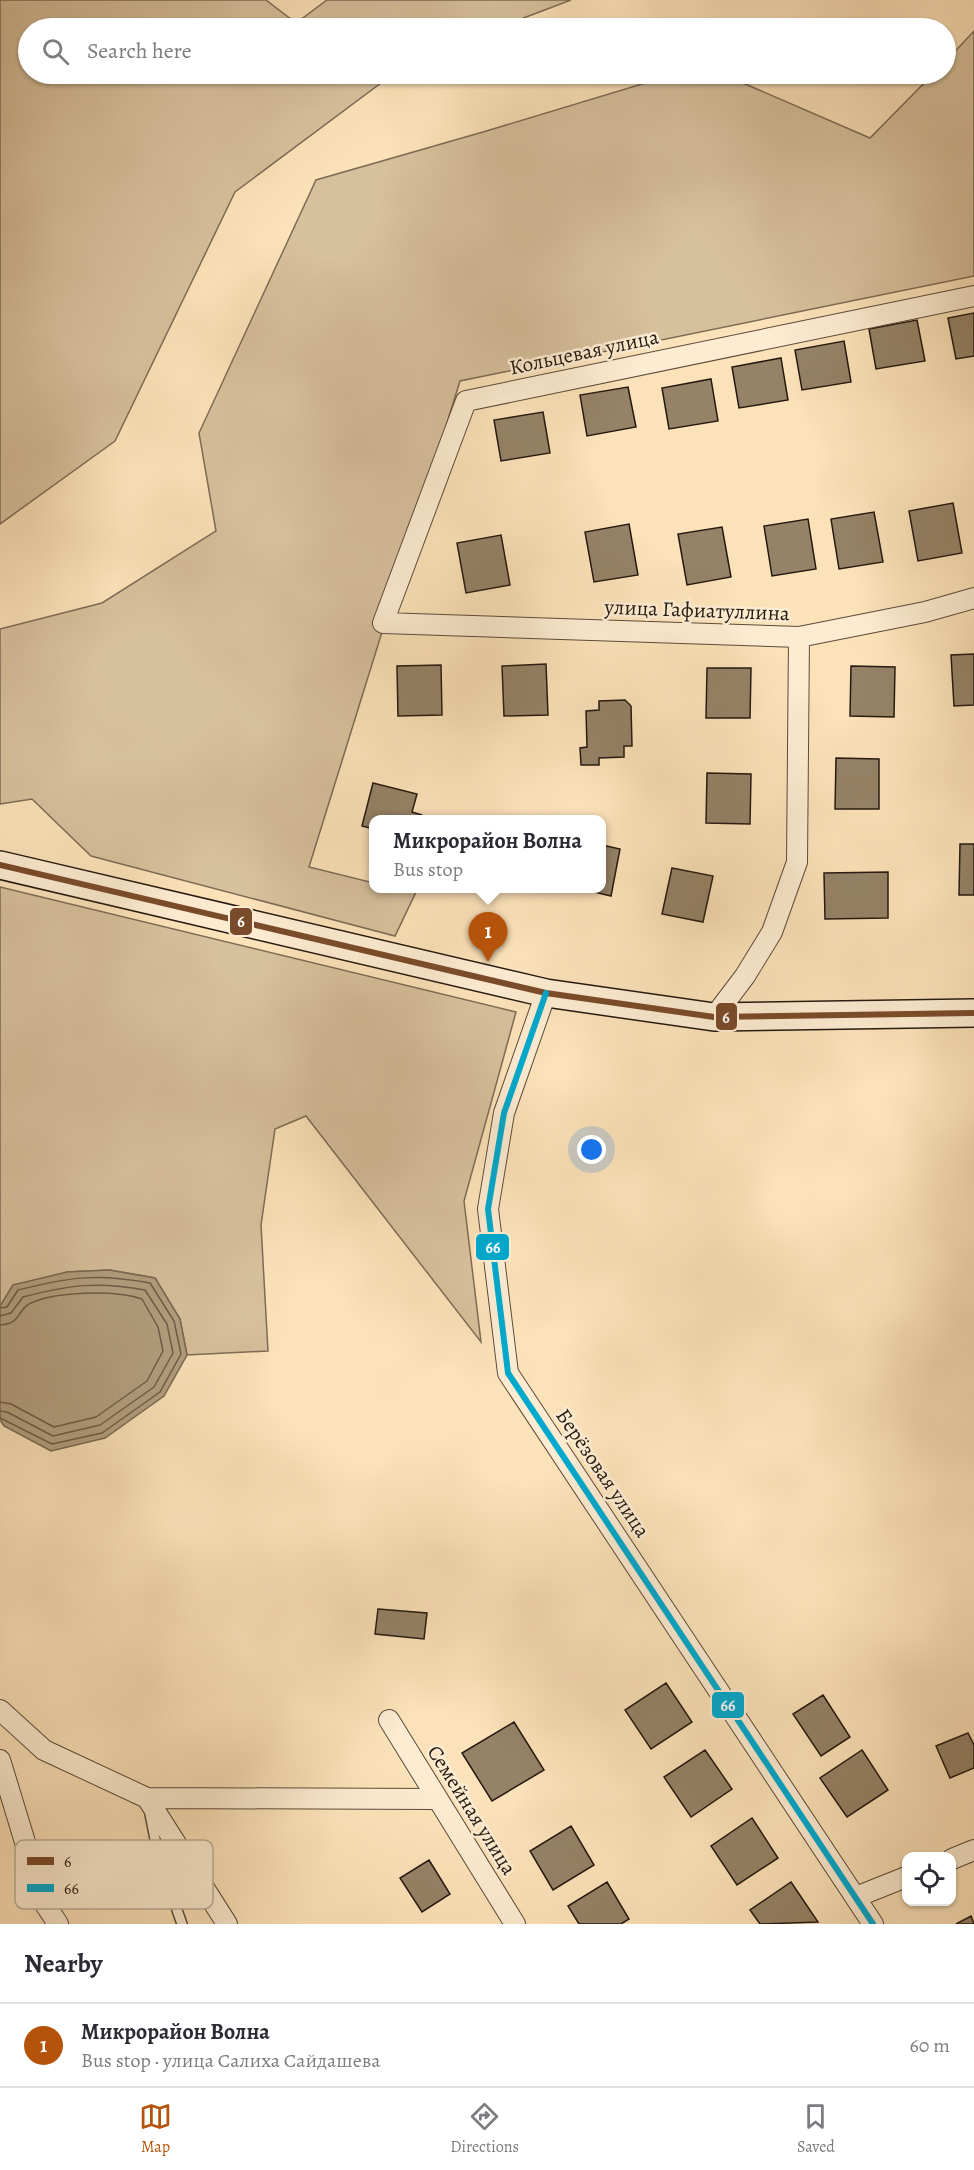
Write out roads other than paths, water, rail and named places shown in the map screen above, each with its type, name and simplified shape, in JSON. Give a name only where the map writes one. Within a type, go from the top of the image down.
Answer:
[{"type":"street","name":"Кольцевая улица","points":[[414,626],[383,623],[466,401],[974,296]]},
{"type":"street","name":"улица Гафиатуллина","points":[[414,626],[799,637],[925,612],[974,598]]},
{"type":"street","points":[[714,1017],[745,976],[772,932],[796,862],[799,637]]},
{"type":"street","points":[[0,865],[546,993],[714,1017],[974,1013]]},
{"type":"street","name":"Берёзовая улица","points":[[546,993],[504,1113],[488,1209],[508,1373],[873,1924]]},
{"type":"street","points":[[0,1710],[44,1749],[147,1798],[436,1799]]},
{"type":"street","name":"Семейная улица","points":[[389,1720],[515,1924]]},
{"type":"street","points":[[0,1760],[24,1840]]},
{"type":"street","points":[[147,1798],[174,1840]]},
{"type":"street","points":[[956,1857],[974,1850]]},
{"type":"street","points":[[856,1897],[902,1879]]},
{"type":"street","points":[[213,1902],[227,1924]]},
{"type":"street","points":[[48,1909],[58,1924]]},
{"type":"lane","points":[[147,1798],[155,1840]]},
{"type":"lane","points":[[177,1909],[182,1924]]},
{"type":"water","points":[[109,1270],[155,1278],[180,1319],[187,1355],[164,1396],[105,1438],[51,1451],[4,1426],[0,1420],[0,1306],[13,1285],[67,1272]]},
{"type":"place","name":"Микрорайон Волна","points":[[488,962]]}]
